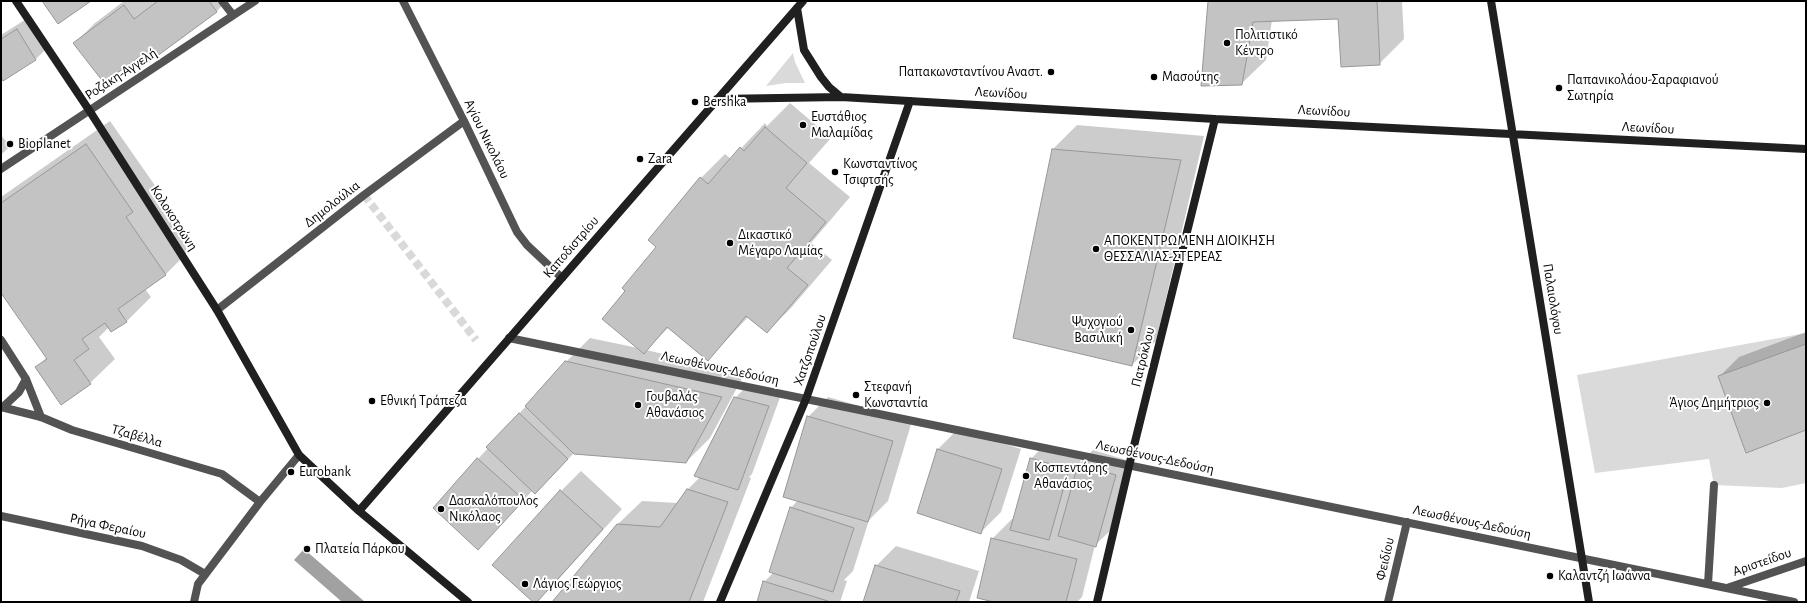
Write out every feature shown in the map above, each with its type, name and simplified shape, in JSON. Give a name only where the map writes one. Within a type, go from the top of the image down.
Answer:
[{"type":"main road","name":"Κολοκοτρώνη","points":[[16,1],[89,110],[217,310],[299,455],[359,511],[468,602]]},
{"type":"main road","name":"Καποδιστρίου","points":[[359,511],[802,1]]},
{"type":"main road","name":"Παλαιολόγου","points":[[1491,1],[1589,602]]},
{"type":"main road","points":[[797,8],[804,50],[821,78],[841,97]]},
{"type":"main road","name":"Λεωνίδου","points":[[717,99],[841,97],[1215,119],[1806,149]]},
{"type":"main road","name":"Χατζοπούλου","points":[[720,602],[806,399],[910,101]]},
{"type":"main road","name":"Πατρόκλου","points":[[1097,602],[1215,119]]},
{"type":"street","points":[[222,1],[233,15]]},
{"type":"street","name":"Ροζάκη-Αγγελή","points":[[1,169],[255,1]]},
{"type":"street","name":"Αγίου Νικολάου","points":[[403,1],[464,121],[517,232],[527,246],[562,278]]},
{"type":"street","name":"Δημολούλια","points":[[217,310],[364,195],[464,121]]},
{"type":"street","name":"Λεωσθένους-Δεδούση","points":[[510,338],[1794,602]]},
{"type":"street","points":[[1,340],[26,379],[42,417]]},
{"type":"street","points":[[2,407],[19,392],[26,379]]},
{"type":"street","name":"Τζαβέλλα","points":[[2,407],[42,417],[72,430],[222,474],[260,502]]},
{"type":"street","points":[[194,602],[198,584],[205,574],[260,502],[299,455]]},
{"type":"street","points":[[1708,584],[1714,485]]},
{"type":"street","name":"Ρήγα Φεραίου","points":[[1,516],[142,546],[181,560],[205,574]]},
{"type":"street","name":"Φειδίου","points":[[1388,602],[1406,522]]},
{"type":"street","name":"Αριστείδου","points":[[1727,588],[1806,561]]},
{"type":"shaded area","points":[[793,53],[795,62],[805,83],[786,83],[766,86]]},
{"type":"shaded area","points":[[1806,333],[1806,483],[1782,488],[1714,485],[1709,459],[1595,473],[1577,375]]},
{"type":"shaded area","points":[[304,549],[365,602],[342,602],[294,560]]},
{"type":"building","points":[[42,1],[91,1],[58,24]]},
{"type":"building","points":[[158,1],[209,1],[217,12],[149,62],[143,54],[104,83],[73,43],[124,5],[134,19]]},
{"type":"building","name":"Πολιτιστικό Κέντρο","points":[[1208,1],[1377,1],[1380,65],[1341,67],[1338,19],[1253,22],[1242,85],[1201,86]]},
{"type":"building","points":[[17,29],[36,60],[3,81],[1,77],[1,39]]},
{"type":"building","name":"Δικαστικό Μέγαρο Λαμίας","points":[[765,127],[807,163],[786,188],[826,222],[787,268],[808,285],[767,333],[746,316],[708,361],[667,327],[644,354],[602,319],[625,291],[622,288],[656,247],[648,240],[700,177],[708,184],[740,147],[744,151]]},
{"type":"building","points":[[86,144],[133,212],[126,217],[166,275],[118,309],[127,322],[111,332],[105,323],[82,339],[89,349],[74,360],[91,384],[61,405],[35,367],[47,359],[1,293],[1,203]]},
{"type":"building","name":"ΑΠΟΚΕΝΤΡΩΜΕΝΗ ΔΙΟΙΚΗΣΗ ΘΕΣΣΑΛΙΑΣ-ΣΤΕΡΕΑΣ","points":[[1052,149],[1181,160],[1132,366],[1013,338]]},
{"type":"building","name":"Άγιος Δημήτριος","points":[[1806,344],[1806,430],[1746,453],[1718,376]]},
{"type":"building","points":[[565,361],[722,397],[686,463],[574,454],[525,406]]},
{"type":"building","points":[[734,397],[769,406],[738,490],[694,476]]},
{"type":"building","points":[[519,413],[568,459],[535,494],[486,447]]},
{"type":"building","points":[[807,416],[893,441],[868,522],[783,497]]},
{"type":"building","points":[[937,449],[1002,469],[981,534],[917,513]]},
{"type":"building","points":[[477,458],[524,500],[478,550],[433,508]]},
{"type":"building","points":[[1030,458],[1069,469],[1049,540],[1010,530]]},
{"type":"building","points":[[1078,464],[1116,475],[1096,547],[1058,536]]},
{"type":"building","points":[[687,489],[728,502],[689,602],[552,602],[617,524],[660,527]]},
{"type":"building","points":[[560,490],[603,529],[537,602],[533,602],[492,565]]},
{"type":"building","points":[[790,507],[854,528],[833,592],[769,572]]},
{"type":"building","points":[[991,538],[1077,559],[1066,602],[994,602],[977,598]]},
{"type":"building","points":[[875,565],[960,591],[956,602],[863,602]]},
{"type":"building","points":[[763,581],[828,601],[757,602]]},
{"type":"tunnel","points":[[364,195],[476,340]]},
{"type":"place","name":"Πολιτιστικό Κέντρο","points":[[1227,43]]},
{"type":"place","name":"Παπακωνσταντίνου Αναστ.","points":[[1051,72]]},
{"type":"place","name":"Μασούτης","points":[[1154,77]]},
{"type":"place","name":"Παπανικολάου-Σαραφιανού Σωτηρία","points":[[1559,88]]},
{"type":"place","name":"Bershka","points":[[695,102]]},
{"type":"place","name":"Ευστάθιος Μαλαμίδας","points":[[803,125]]},
{"type":"place","name":"Bioplanet","points":[[10,144]]},
{"type":"place","name":"Zara","points":[[640,159]]},
{"type":"place","name":"Κωνσταντίνος Τσιφτσής","points":[[835,172]]},
{"type":"place","name":"Δικαστικό Μέγαρο Λαμίας","points":[[730,243]]},
{"type":"place","name":"ΑΠΟΚΕΝΤΡΩΜΕΝΗ ΔΙΟΙΚΗΣΗ ΘΕΣΣΑΛΙΑΣ-ΣΤΕΡΕΑΣ","points":[[1096,249]]},
{"type":"place","name":"Ψυχογιού Βασιλική","points":[[1131,330]]},
{"type":"place","name":"Στεφανή Κωνσταντία","points":[[856,395]]},
{"type":"place","name":"Εθνική Τράπεζα","points":[[372,401]]},
{"type":"place","name":"Άγιος Δημήτριος","points":[[1767,403]]},
{"type":"place","name":"Γουβαλάς Αθανάσιος","points":[[638,405]]},
{"type":"place","name":"Eurobank","points":[[291,472]]},
{"type":"place","name":"Κοσπεντάρης Αθανάσιος","points":[[1026,476]]},
{"type":"place","name":"Δασκαλόπουλος Νικόλαος","points":[[441,509]]},
{"type":"place","name":"Πλατεία Πάρκου","points":[[307,549]]},
{"type":"place","name":"Καλαντζή Ιωάννα","points":[[1550,576]]},
{"type":"place","name":"Λάγιος Γεώργιος","points":[[525,584]]}]
